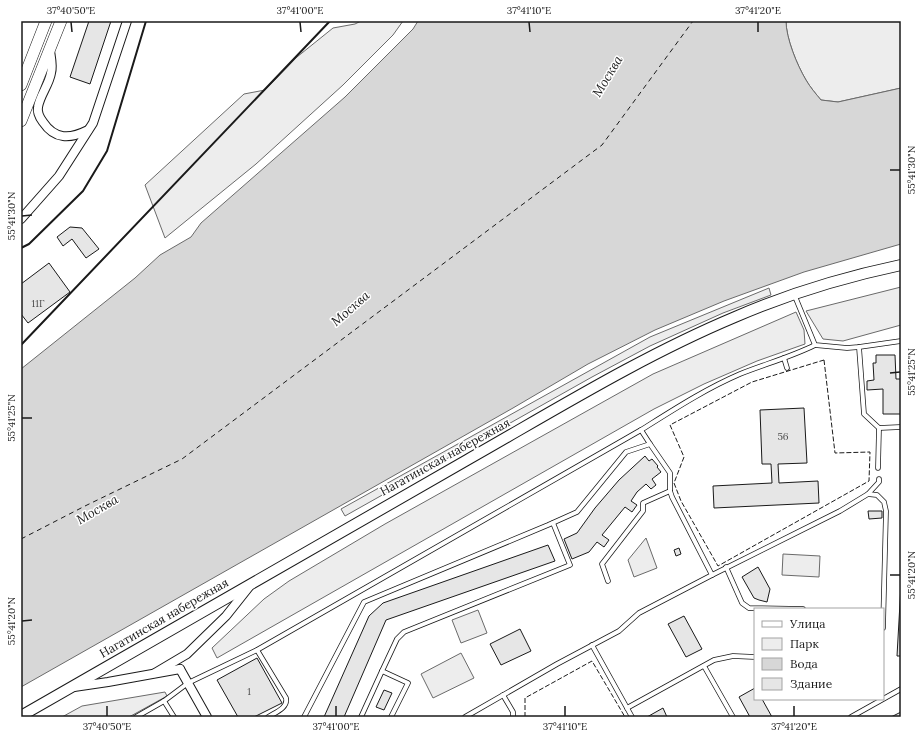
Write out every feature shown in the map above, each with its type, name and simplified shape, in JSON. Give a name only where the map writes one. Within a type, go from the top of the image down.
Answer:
[{"type":"main road","points":[[21,85],[46,21]]},
{"type":"main road","points":[[21,121],[61,21]]},
{"type":"street","points":[[21,220],[59,176],[93,123],[127,21]]},
{"type":"street","points":[[50,48],[52,72],[38,108],[40,118],[46,127],[56,134],[77,136],[89,130]]},
{"type":"street","name":"Нагатинская набережная","points":[[21,716],[253,581],[640,362],[732,318],[794,294],[843,279],[901,265]]},
{"type":"street","points":[[155,673],[186,654],[226,616],[253,581]]},
{"type":"street","points":[[213,605],[223,608],[226,616]]},
{"type":"street","points":[[180,669],[186,654]]},
{"type":"street","points":[[104,668],[100,675],[101,680],[108,682]]},
{"type":"street","points":[[180,669],[207,717]]},
{"type":"street","points":[[72,687],[180,669]]},
{"type":"lane","points":[[794,294],[815,344]]},
{"type":"lane","points":[[136,717],[164,701],[188,683],[256,650],[641,430],[710,388],[741,374],[801,352],[815,344],[847,348],[901,341]]},
{"type":"lane","points":[[859,347],[864,414],[879,428],[901,427]]},
{"type":"lane","points":[[784,358],[788,368]]},
{"type":"lane","points":[[878,468],[879,428]]},
{"type":"lane","points":[[641,430],[670,473],[670,491],[672,497],[712,575]]},
{"type":"lane","points":[[304,717],[364,602],[577,512],[626,452],[650,444]]},
{"type":"lane","points":[[465,717],[618,631],[639,613],[840,511],[868,494],[879,482],[879,479]]},
{"type":"lane","points":[[608,581],[602,564],[643,510],[643,503],[670,491]]},
{"type":"lane","points":[[868,494],[877,495],[884,502],[886,511],[884,608]]},
{"type":"lane","points":[[361,717],[397,639],[404,632],[570,565],[553,523]]},
{"type":"lane","points":[[726,568],[742,603],[749,608],[754,608]]},
{"type":"lane","points":[[592,645],[632,717]]},
{"type":"lane","points":[[256,650],[286,701],[283,708],[268,717]]},
{"type":"lane","points":[[627,708],[714,660],[733,656],[754,657]]},
{"type":"lane","points":[[704,666],[733,717]]},
{"type":"lane","points":[[382,671],[408,683],[391,717]]},
{"type":"lane","points":[[884,698],[901,689]]},
{"type":"lane","points":[[503,695],[513,712],[513,717]]},
{"type":"lane","points":[[851,717],[881,700]]},
{"type":"lane","points":[[164,701],[174,717]]},
{"type":"green space","points":[[361,21],[403,21],[393,35],[343,85],[256,164],[165,238],[145,185],[244,94],[265,90],[297,57],[333,28],[355,24]]},
{"type":"green space","points":[[786,21],[901,21],[901,88],[838,102],[821,100],[808,83],[799,67],[790,43],[786,28]]},
{"type":"green space","points":[[901,287],[901,325],[843,341],[823,339],[806,311]]},
{"type":"green space","points":[[769,288],[771,295],[723,313],[650,346],[345,516],[341,509],[650,337]]},
{"type":"green space","points":[[796,312],[804,330],[805,344],[757,361],[704,384],[654,409],[217,658],[212,648],[264,599],[289,581],[385,524],[653,374]]},
{"type":"green space","points":[[646,538],[657,568],[634,577],[628,560]]},
{"type":"green space","points":[[783,554],[820,556],[819,577],[782,575]]},
{"type":"green space","points":[[478,610],[487,633],[461,643],[452,620]]},
{"type":"green space","points":[[461,653],[474,678],[433,698],[421,674]]},
{"type":"green space","points":[[165,692],[167,696],[129,717],[62,717],[82,706]]},
{"type":"water","name":"Москва","points":[[418,21],[786,21],[786,28],[790,43],[799,67],[808,83],[821,100],[838,102],[901,88],[901,244],[804,272],[724,301],[655,330],[588,364],[21,687],[21,369],[135,278],[160,255],[191,237],[201,223],[345,97],[413,29]]},
{"type":"building","points":[[89,21],[111,21],[90,84],[70,77]]},
{"type":"building","points":[[70,227],[82,228],[99,249],[86,258],[72,239],[63,246],[57,237]]},
{"type":"building","points":[[49,263],[70,292],[28,323],[21,314],[21,284]]},
{"type":"building","points":[[876,355],[895,355],[896,379],[901,379],[901,414],[883,414],[883,389],[867,390],[867,381],[874,380],[873,363],[876,363]]},
{"type":"building","points":[[804,408],[807,463],[778,464],[779,483],[818,481],[819,503],[714,508],[713,486],[772,483],[771,464],[762,464],[760,410]]},
{"type":"building","points":[[645,456],[649,461],[652,459],[661,472],[652,479],[656,485],[651,489],[646,484],[637,492],[631,501],[637,505],[632,512],[625,507],[602,535],[609,540],[604,547],[597,542],[589,552],[572,559],[564,539],[577,533],[595,508],[619,480]]},
{"type":"building","points":[[868,511],[882,511],[882,518],[869,519]]},
{"type":"building","points":[[548,545],[555,561],[386,620],[344,717],[324,717],[369,616],[383,603]]},
{"type":"building","points":[[679,548],[681,554],[676,556],[674,550]]},
{"type":"building","points":[[758,567],[770,589],[767,602],[754,598],[742,577]]},
{"type":"building","points":[[901,585],[901,656],[897,656]]},
{"type":"building","points":[[684,616],[702,649],[686,657],[668,624]]},
{"type":"building","points":[[520,629],[531,651],[501,665],[490,644]]},
{"type":"building","points":[[257,658],[282,703],[254,717],[238,717],[217,680]]},
{"type":"building","points":[[754,689],[754,700],[763,700],[772,717],[750,717],[739,697]]},
{"type":"building","points":[[384,690],[392,693],[384,710],[376,707]]},
{"type":"building","points":[[663,708],[667,717],[647,717]]},
{"type":"building","points":[[901,712],[901,717],[891,717]]},
{"type":"ferry route","points":[[21,539],[182,459],[602,145],[693,21]]},
{"type":"fence","points":[[824,360],[835,453],[870,452],[869,481],[718,566],[681,501],[674,483],[684,457],[670,425],[752,382],[824,360]]},
{"type":"fence","points":[[525,717],[525,698],[592,661],[625,717]]},
{"type":"wall","points":[[21,248],[29,244],[83,191],[107,151],[146,21]]},
{"type":"wall","points":[[21,345],[330,21]]}]
